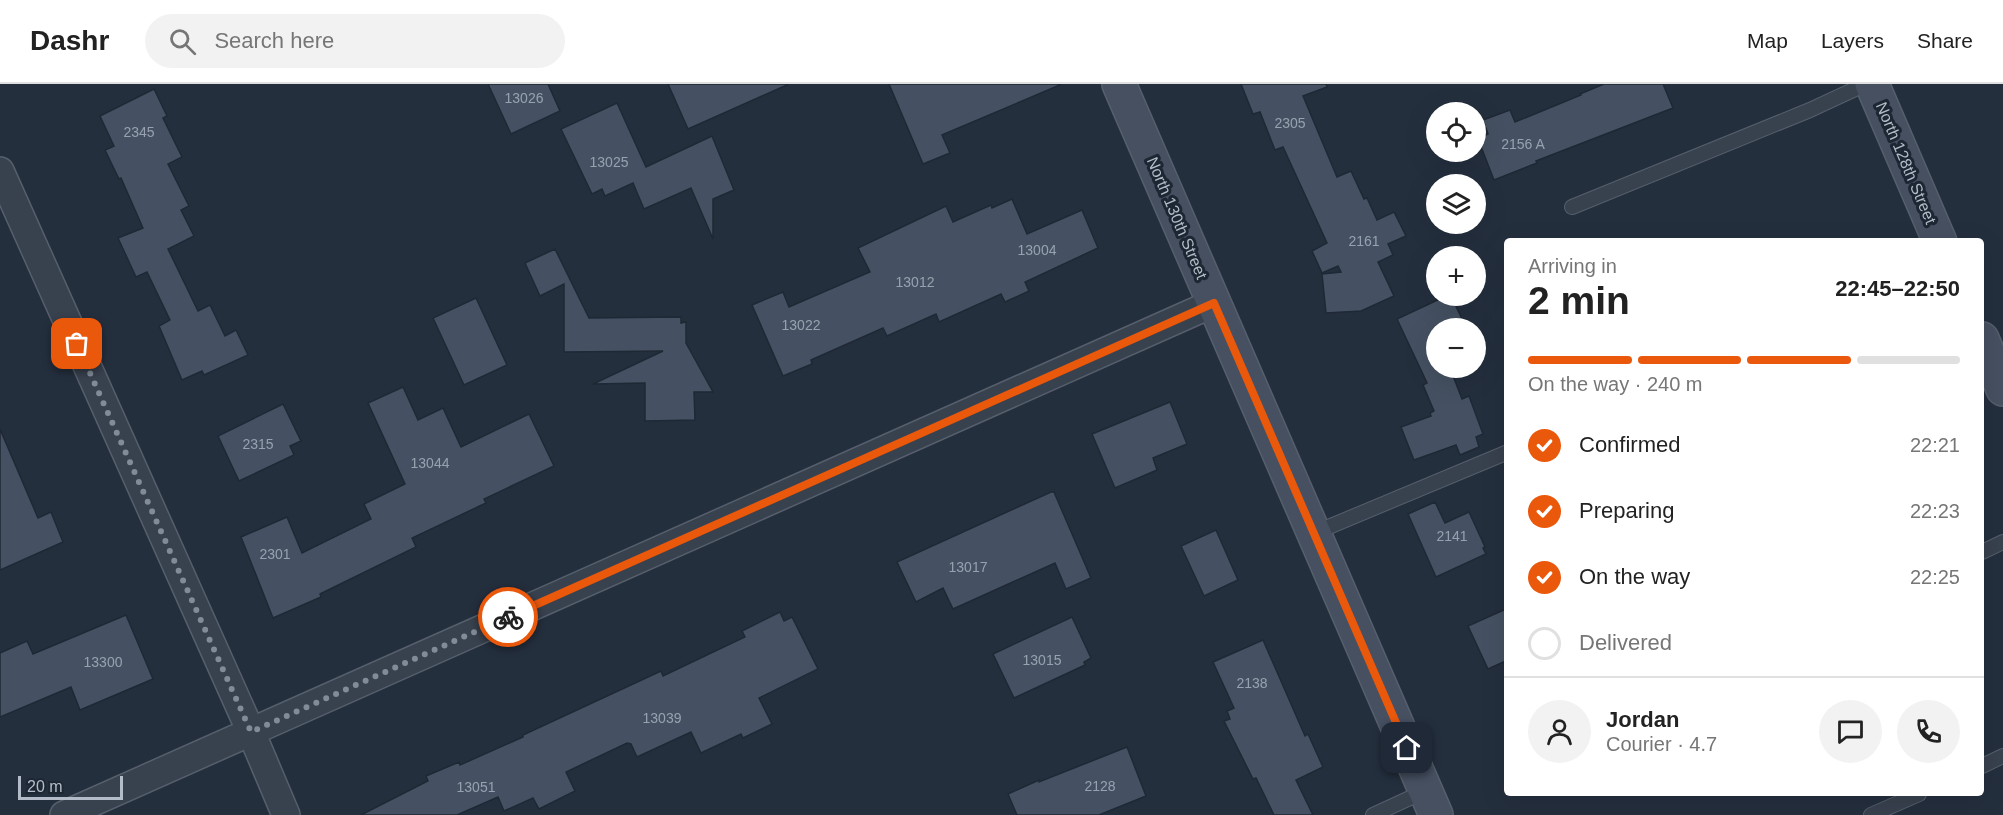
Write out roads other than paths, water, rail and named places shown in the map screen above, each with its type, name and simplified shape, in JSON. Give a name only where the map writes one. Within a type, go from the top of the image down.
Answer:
[{"type":"main road","name":"North 130th Street","points":[[1119,84],[1430,803]]},
{"type":"main road","name":"North 128th Street","points":[[1872,84],[1938,238]]},
{"type":"main road","points":[[1984,344],[2003,389]]},
{"type":"street","points":[[0,171],[286,815]]},
{"type":"street","points":[[64,815],[1214,303]]},
{"type":"lane","points":[[1572,207],[1810,110],[1866,84]]},
{"type":"lane","points":[[1314,533],[1504,454]]},
{"type":"lane","points":[[1984,551],[2003,542]]},
{"type":"lane","points":[[1984,765],[2003,756]]},
{"type":"lane","points":[[1871,815],[1914,796]]},
{"type":"lane","points":[[1374,815],[1430,803]]}]
